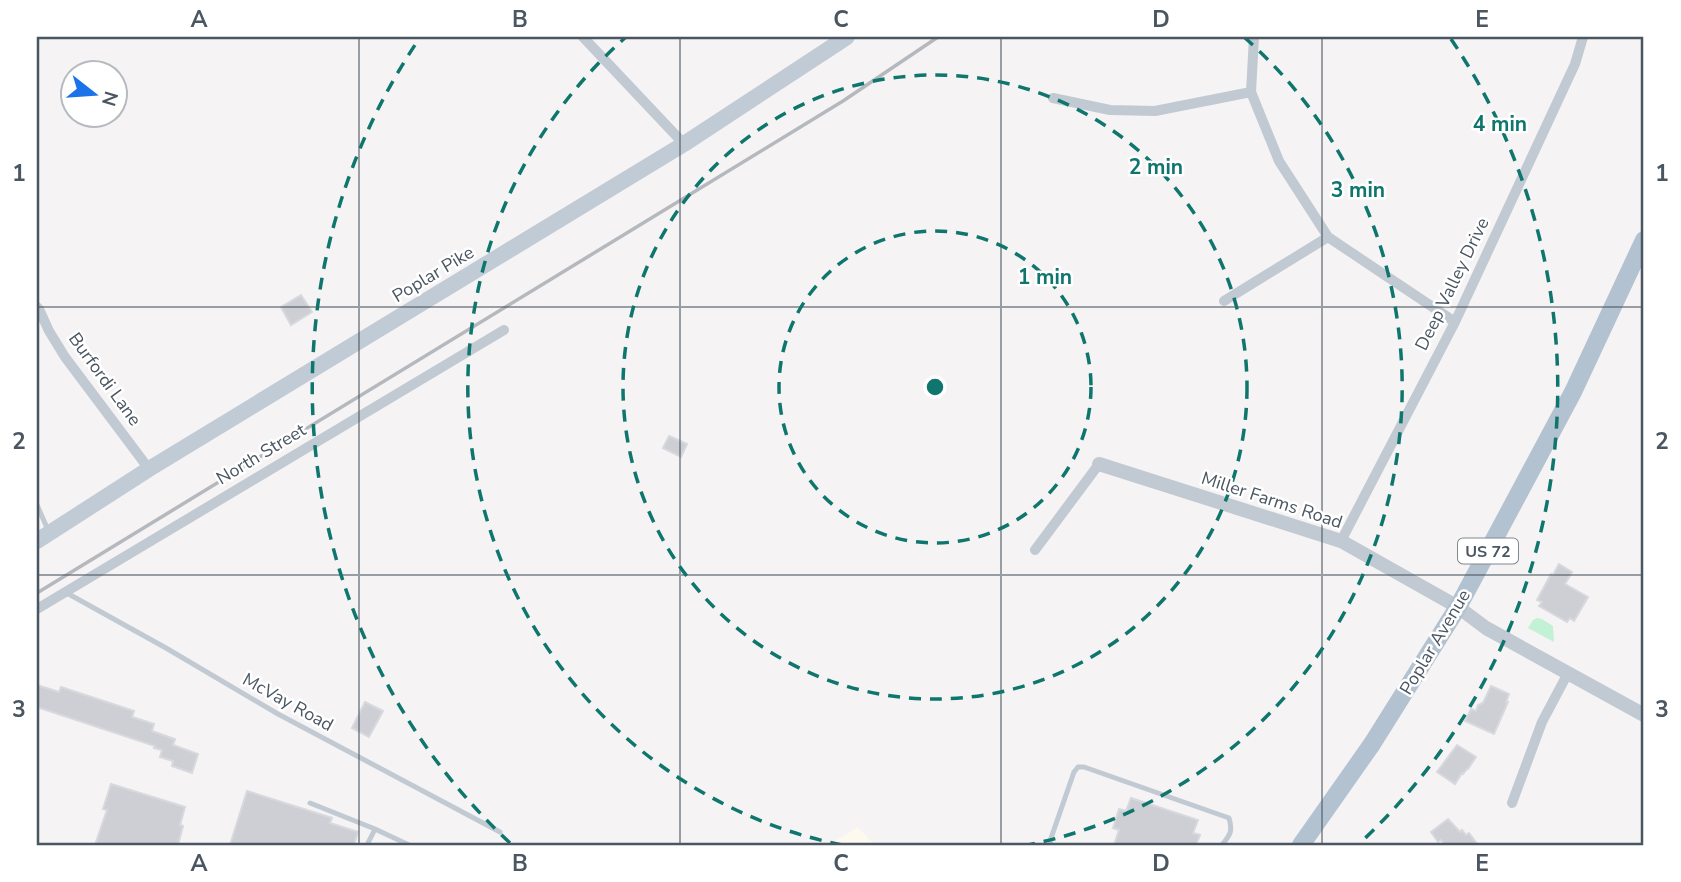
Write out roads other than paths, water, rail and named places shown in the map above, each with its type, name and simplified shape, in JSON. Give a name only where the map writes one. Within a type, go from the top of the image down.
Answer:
[{"type":"main road","name":"Poplar Pike","points":[[43,537],[149,469],[684,144],[847,37]]},
{"type":"main road","name":"Poplar Avenue","points":[[1301,845],[1373,744],[1458,607],[1573,392],[1644,240]]},
{"type":"street","points":[[583,37],[684,144]]},
{"type":"street","points":[[1254,37],[1251,93],[1279,161],[1328,237],[1455,322]]},
{"type":"street","name":"Deep Valley Drive","points":[[1340,541],[1455,322],[1575,64],[1583,37]]},
{"type":"street","points":[[1053,98],[1110,110],[1155,111],[1251,93]]},
{"type":"street","points":[[1224,301],[1328,237]]},
{"type":"street","name":"Burfordi Lane","points":[[37,307],[65,357],[149,469]]},
{"type":"street","name":"North Street","points":[[37,609],[504,330]]},
{"type":"street","points":[[1035,550],[1099,464]]},
{"type":"street","name":"Miller Farms Road","points":[[1099,464],[1340,541],[1458,607],[1486,628],[1644,715]]},
{"type":"street","points":[[1512,803],[1542,722],[1568,673]]},
{"type":"lane","points":[[37,505],[43,537]]},
{"type":"lane","name":"McVay Road","points":[[65,592],[278,714],[500,832]]},
{"type":"lane","points":[[1051,845],[1050,841],[1074,772],[1078,767],[1084,766],[1229,818],[1232,826],[1230,835],[1222,845]]},
{"type":"lane","points":[[310,803],[409,845]]},
{"type":"lane","points":[[367,845],[375,829]]},
{"type":"railway","points":[[37,593],[843,101],[938,37]]}]
